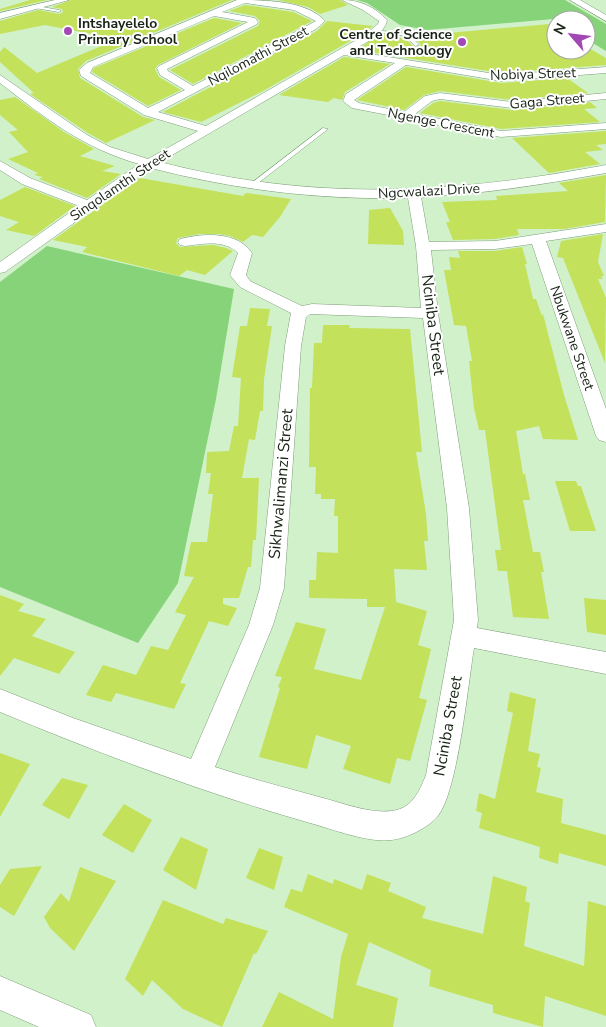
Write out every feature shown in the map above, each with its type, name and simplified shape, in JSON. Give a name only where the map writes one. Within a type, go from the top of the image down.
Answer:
[{"type":"street","points":[[0,16],[65,0]]},
{"type":"street","points":[[208,130],[148,113],[84,74],[84,70],[244,0]]},
{"type":"street","name":"Nqilomathi Street","points":[[148,113],[313,28],[321,20],[312,13],[285,6],[244,0]]},
{"type":"street","points":[[346,0],[366,7],[383,20],[382,25],[376,31]]},
{"type":"street","points":[[574,0],[606,18]]},
{"type":"street","points":[[193,90],[164,73],[162,68],[254,22],[252,20],[213,13]]},
{"type":"street","name":"Sinqolamthi Street","points":[[0,269],[88,205],[149,164],[376,31]]},
{"type":"street","name":"Nobiya Street","points":[[343,52],[501,78],[606,70]]},
{"type":"street","name":"Ngenge Crescent","points":[[404,62],[350,96],[348,100],[356,106],[510,135],[606,126]]},
{"type":"street","name":"Ngcwalazi Drive","points":[[0,78],[75,133],[97,145],[149,164],[195,176],[251,186],[335,193],[414,194],[493,188],[606,169]]},
{"type":"street","name":"Gaga Street","points":[[405,116],[429,98],[440,96],[512,105],[606,96]]},
{"type":"street","points":[[244,109],[256,111]]},
{"type":"street","points":[[0,165],[17,176],[88,205]]},
{"type":"street","points":[[6,184],[17,176]]},
{"type":"street","name":"Nciniba Street","points":[[0,700],[102,741],[198,773],[242,790],[358,822],[390,826],[411,819],[421,813],[429,804],[437,786],[465,636],[466,606],[458,508],[430,313],[423,246],[414,194]]},
{"type":"street","points":[[423,246],[495,245],[538,240],[606,228]]},
{"type":"street","points":[[185,242],[207,239],[238,246],[245,253],[238,275],[245,284],[301,312],[312,309],[430,313]]},
{"type":"street","name":"Nbukwane Street","points":[[538,240],[606,436]]},
{"type":"street","name":"Sikhwalimanzi Street","points":[[198,773],[261,625],[270,595],[275,564],[293,346],[297,319],[301,312]]},
{"type":"street","points":[[465,636],[606,663]]},
{"type":"street","points":[[0,993],[79,1027]]},
{"type":"lane","points":[[37,6],[59,11]]},
{"type":"lane","points":[[376,31],[407,34],[417,45]]},
{"type":"lane","points":[[251,186],[326,129]]},
{"type":"green space","points":[[357,0],[565,0],[582,10],[546,10],[546,20],[427,30],[400,25],[367,3]]},
{"type":"green space","points":[[596,18],[606,24],[606,51],[596,45]]},
{"type":"green space","points":[[47,246],[234,289],[216,399],[178,583],[138,643],[0,587],[0,282]]},
{"type":"building","points":[[30,0],[47,0],[0,11],[0,9]]},
{"type":"building","points":[[71,0],[232,0],[86,61],[78,69],[80,78],[143,117],[155,120],[106,143],[30,94],[34,93],[0,62],[0,52],[4,47],[37,73],[118,39],[45,25],[0,34],[0,21],[38,10],[60,14],[63,12],[62,9],[52,7]]},
{"type":"building","points":[[278,0],[340,0],[348,5],[320,14],[308,7]]},
{"type":"building","points":[[245,5],[293,12],[312,21],[193,84],[170,70],[258,26],[260,21],[255,16],[229,11]]},
{"type":"building","points":[[214,18],[242,23],[158,65],[155,69],[159,77],[181,90],[148,106],[92,72],[94,68]]},
{"type":"building","points":[[327,21],[373,26],[263,91],[201,122],[163,112],[317,31]]},
{"type":"building","name":"Centre of Science and Technology","points":[[546,24],[546,60],[596,60],[596,52],[606,58],[606,65],[501,73],[357,50],[381,34],[392,36],[389,38],[405,38],[415,48],[421,45],[414,36]]},
{"type":"building","points":[[344,57],[390,64],[345,92],[342,100],[334,98],[328,102],[279,95]]},
{"type":"building","points":[[406,67],[501,83],[567,78],[588,93],[512,100],[440,91],[424,95],[404,110],[357,100]]},
{"type":"building","points":[[15,97],[64,132],[94,149],[80,156],[115,166],[102,171],[121,174],[87,198],[39,179],[43,177],[34,175],[38,173],[8,159],[28,152],[9,132],[18,130],[0,115],[0,100]]},
{"type":"building","points":[[440,101],[512,110],[590,102],[597,108],[584,109],[600,122],[501,129],[420,113],[433,103]]},
{"type":"building","points":[[606,131],[606,144],[596,145],[603,150],[585,152],[600,164],[549,173],[512,138]]},
{"type":"building","points":[[606,175],[605,222],[564,229],[517,229],[519,235],[495,239],[453,240],[446,222],[450,222],[442,202],[497,200],[496,196],[568,191],[559,183]]},
{"type":"building","points":[[140,178],[243,196],[246,193],[291,199],[280,217],[263,237],[252,235],[243,242],[230,236],[219,234],[199,234],[178,238],[176,243],[180,247],[213,245],[233,251],[205,275],[187,270],[179,276],[82,252],[87,247],[53,240]]},
{"type":"building","points":[[25,187],[75,206],[34,236],[6,230],[19,222],[0,216],[0,200]]},
{"type":"building","points":[[390,208],[403,231],[404,245],[368,244],[369,210]]},
{"type":"building","points":[[603,234],[598,262],[604,276],[601,276],[603,279],[598,279],[606,298],[605,363],[563,258],[557,257],[561,241]]},
{"type":"building","points":[[522,247],[533,299],[536,299],[542,316],[543,314],[578,440],[543,439],[539,426],[516,431],[523,474],[525,474],[530,500],[523,500],[533,552],[540,552],[544,572],[541,572],[549,619],[513,617],[507,571],[498,571],[495,550],[501,550],[485,430],[479,430],[474,408],[469,361],[472,361],[466,326],[454,325],[444,270],[451,270],[449,257],[460,258],[458,251],[495,251]]},
{"type":"building","points":[[250,308],[270,309],[267,326],[272,326],[264,379],[263,411],[260,411],[255,440],[249,439],[242,478],[259,478],[256,540],[253,540],[251,567],[248,567],[239,598],[223,598],[223,604],[237,608],[228,626],[209,621],[180,683],[186,684],[174,709],[116,693],[111,702],[86,695],[103,665],[136,675],[151,646],[168,650],[186,615],[175,612],[194,577],[184,576],[191,542],[207,542],[213,494],[208,494],[211,473],[206,473],[207,452],[229,451],[234,426],[238,426],[241,378],[232,377],[240,326],[247,326]]},
{"type":"building","points":[[323,325],[350,325],[349,328],[410,329],[422,452],[416,452],[426,514],[428,541],[424,541],[427,570],[394,569],[396,602],[427,611],[418,645],[431,649],[419,698],[427,700],[410,761],[397,758],[390,784],[343,769],[351,746],[316,735],[307,769],[259,757],[280,688],[278,687],[282,677],[275,676],[296,622],[326,629],[314,669],[361,680],[385,607],[367,607],[367,599],[309,598],[309,580],[316,580],[317,552],[338,553],[338,516],[334,516],[335,499],[321,499],[321,494],[315,494],[316,467],[309,467],[310,388],[312,388],[314,343],[322,343]]},
{"type":"building","points":[[555,481],[576,481],[578,486],[581,486],[596,531],[570,531]]},
{"type":"building","points":[[0,595],[24,604],[18,611],[46,619],[32,636],[75,652],[59,674],[14,658],[0,676]]},
{"type":"building","points":[[584,598],[606,600],[606,635],[587,632]]},
{"type":"building","points":[[510,692],[536,699],[528,751],[540,754],[537,767],[541,768],[536,792],[563,799],[561,823],[606,835],[606,866],[559,853],[558,864],[539,858],[540,847],[479,828],[482,813],[476,811],[479,793],[495,799],[513,713],[507,711]]},
{"type":"building","points":[[0,753],[30,764],[0,817]]},
{"type":"building","points":[[62,778],[88,785],[69,819],[42,805]]},
{"type":"building","points":[[124,804],[152,820],[133,853],[102,835]]},
{"type":"building","points":[[181,837],[208,849],[196,890],[163,870]]},
{"type":"building","points":[[259,848],[283,857],[274,890],[246,878]]},
{"type":"building","points":[[42,866],[14,916],[0,907],[0,885],[10,869]]},
{"type":"building","points":[[80,867],[116,881],[74,951],[50,928],[44,917],[61,893],[69,902]]},
{"type":"building","points":[[308,874],[333,884],[334,879],[362,890],[367,874],[391,883],[388,891],[426,907],[422,918],[483,934],[493,876],[527,887],[525,901],[530,903],[524,946],[584,966],[588,901],[606,906],[606,1016],[545,996],[543,1027],[493,1013],[493,1005],[429,986],[431,970],[369,942],[356,985],[398,998],[393,1027],[262,1027],[279,992],[333,1019],[341,957],[348,934],[284,907],[291,889],[302,892]]},
{"type":"building","points":[[163,900],[223,924],[226,918],[268,931],[256,954],[254,953],[222,1027],[183,1009],[152,980],[143,996],[125,979]]},
{"type":"place","name":"Intshayelelo Primary School","points":[[68,31]]},
{"type":"place","name":"Centre of Science and Technology","points":[[462,42]]}]
